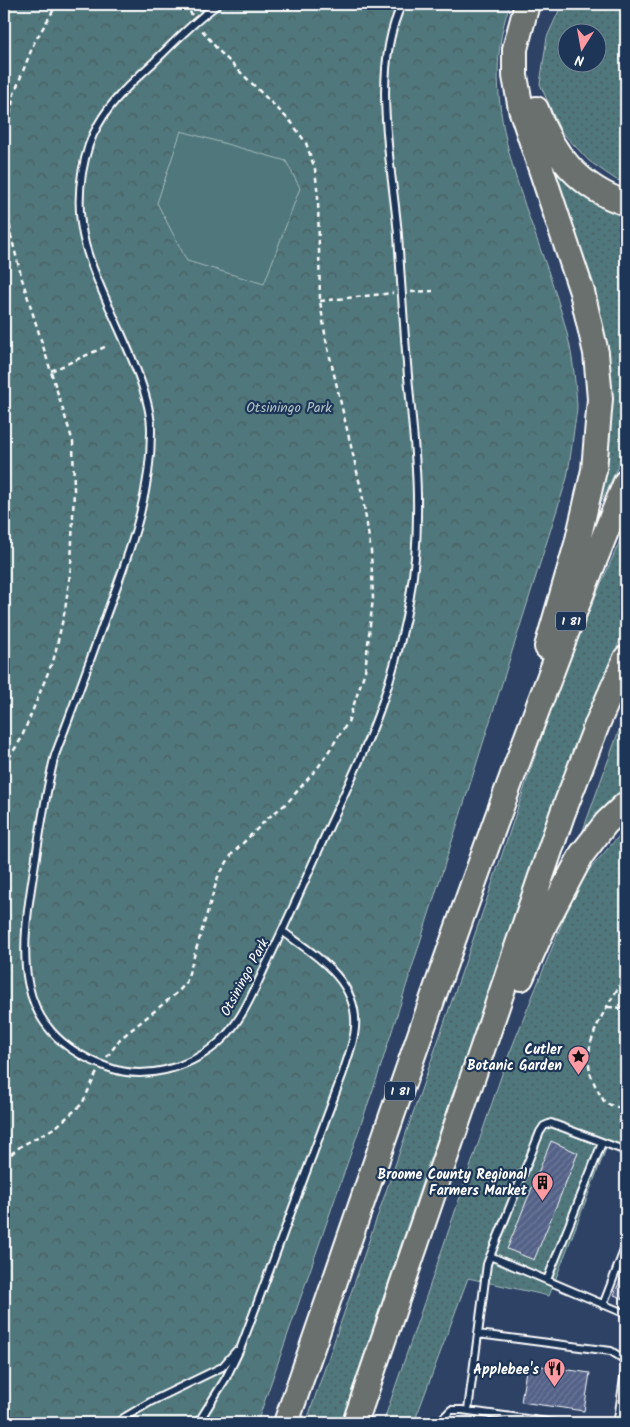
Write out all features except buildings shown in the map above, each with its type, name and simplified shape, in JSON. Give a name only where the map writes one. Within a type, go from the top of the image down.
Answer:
[{"type":"highway","points":[[517,760],[556,611],[577,544],[594,470],[600,399],[596,353],[582,292],[521,109],[515,76],[515,49],[528,4]]},
{"type":"highway","points":[[543,4],[532,38],[529,56],[531,91],[545,134],[556,153],[576,173],[605,194],[626,203]]},
{"type":"highway","name":"I 81","points":[[286,1423],[517,760],[626,482]]},
{"type":"highway","points":[[355,1423],[562,815],[598,722],[626,658]]},
{"type":"highway","points":[[455,1126],[492,1051],[526,965],[545,924],[582,854],[606,823],[626,804]]},
{"type":"lane","name":"Otsiningo Park","points":[[218,4],[196,22],[129,86],[108,110],[98,125],[86,152],[79,192],[80,218],[86,251],[130,354],[149,408],[152,429],[150,471],[129,553],[54,762],[48,785],[25,942],[26,977],[35,1007],[54,1034],[79,1054],[125,1072],[160,1071],[187,1063],[217,1044],[235,1024],[251,996],[282,931],[372,729],[388,688],[400,644],[415,552],[417,516],[415,452],[385,99],[387,58],[397,15],[402,4]]},
{"type":"lane","points":[[198,1423],[226,1378],[241,1346],[342,1073],[355,1030],[355,1015],[348,991],[335,973],[319,958],[282,931]]},
{"type":"lane","points":[[468,1410],[487,1264],[540,1132],[544,1126],[551,1123],[626,1151]]},
{"type":"lane","points":[[547,1280],[602,1143]]},
{"type":"lane","points":[[603,1305],[626,1245]]},
{"type":"lane","points":[[490,1256],[626,1314]]},
{"type":"lane","points":[[478,1334],[611,1351],[622,1358],[626,1364],[618,1419],[620,1423]]},
{"type":"lane","points":[[117,1423],[152,1401],[222,1367],[241,1346]]},
{"type":"lane","points":[[441,1423],[442,1418],[451,1410],[468,1410],[555,1423]]},
{"type":"path","points":[[4,766],[20,739],[54,658],[71,566],[74,442],[22,279],[11,236],[5,181],[6,137],[14,94],[34,42],[53,11],[55,4]]},
{"type":"path","points":[[53,11],[61,4]]},
{"type":"path","points":[[4,1160],[20,1146],[56,1127],[82,1104],[101,1064],[120,1039],[178,992],[186,983],[218,877],[232,854],[287,802],[319,766],[348,722],[365,671],[373,598],[371,551],[362,493],[326,340],[320,301],[318,197],[315,169],[306,143],[292,123],[218,50],[196,22],[185,4]]},
{"type":"path","points":[[320,301],[401,292],[433,291]]},
{"type":"path","points":[[51,371],[107,346]]},
{"type":"path","points":[[626,976],[626,981]]},
{"type":"path","points":[[626,976],[592,1035],[589,1058],[591,1074],[605,1103],[623,1109],[620,1124],[626,1126]]},
{"type":"path","points":[[608,1007],[626,1008]]},
{"type":"green space","name":"Otsiningo Park","points":[[4,4],[510,4],[500,46],[499,89],[504,132],[515,175],[558,301],[569,342],[577,406],[567,478],[378,1075],[257,1423],[4,1423]]},
{"type":"green space","points":[[562,4],[626,4],[626,184],[615,179],[589,161],[560,130],[540,84],[547,37]]},
{"type":"green space","points":[[181,131],[286,161],[300,188],[264,284],[187,261],[157,203]]},
{"type":"green space","points":[[547,155],[626,212],[626,450],[596,512],[612,392],[602,330]]},
{"type":"green space","points":[[626,527],[626,624],[559,798],[496,973],[430,1159],[341,1423],[306,1423],[567,661]]},
{"type":"green space","points":[[626,711],[626,789],[618,795],[578,844]]},
{"type":"green space","name":"Cutler Botanic Garden","points":[[626,828],[626,1146],[609,1141],[549,1296],[468,1278],[414,1423],[383,1423],[506,1062],[579,881]]},
{"type":"place","name":"Cutler Botanic Garden","points":[[578,1076]]},
{"type":"place","name":"Broome County Regional Farmers Market","points":[[543,1201]]},
{"type":"place","name":"Applebee's","points":[[555,1388]]}]
